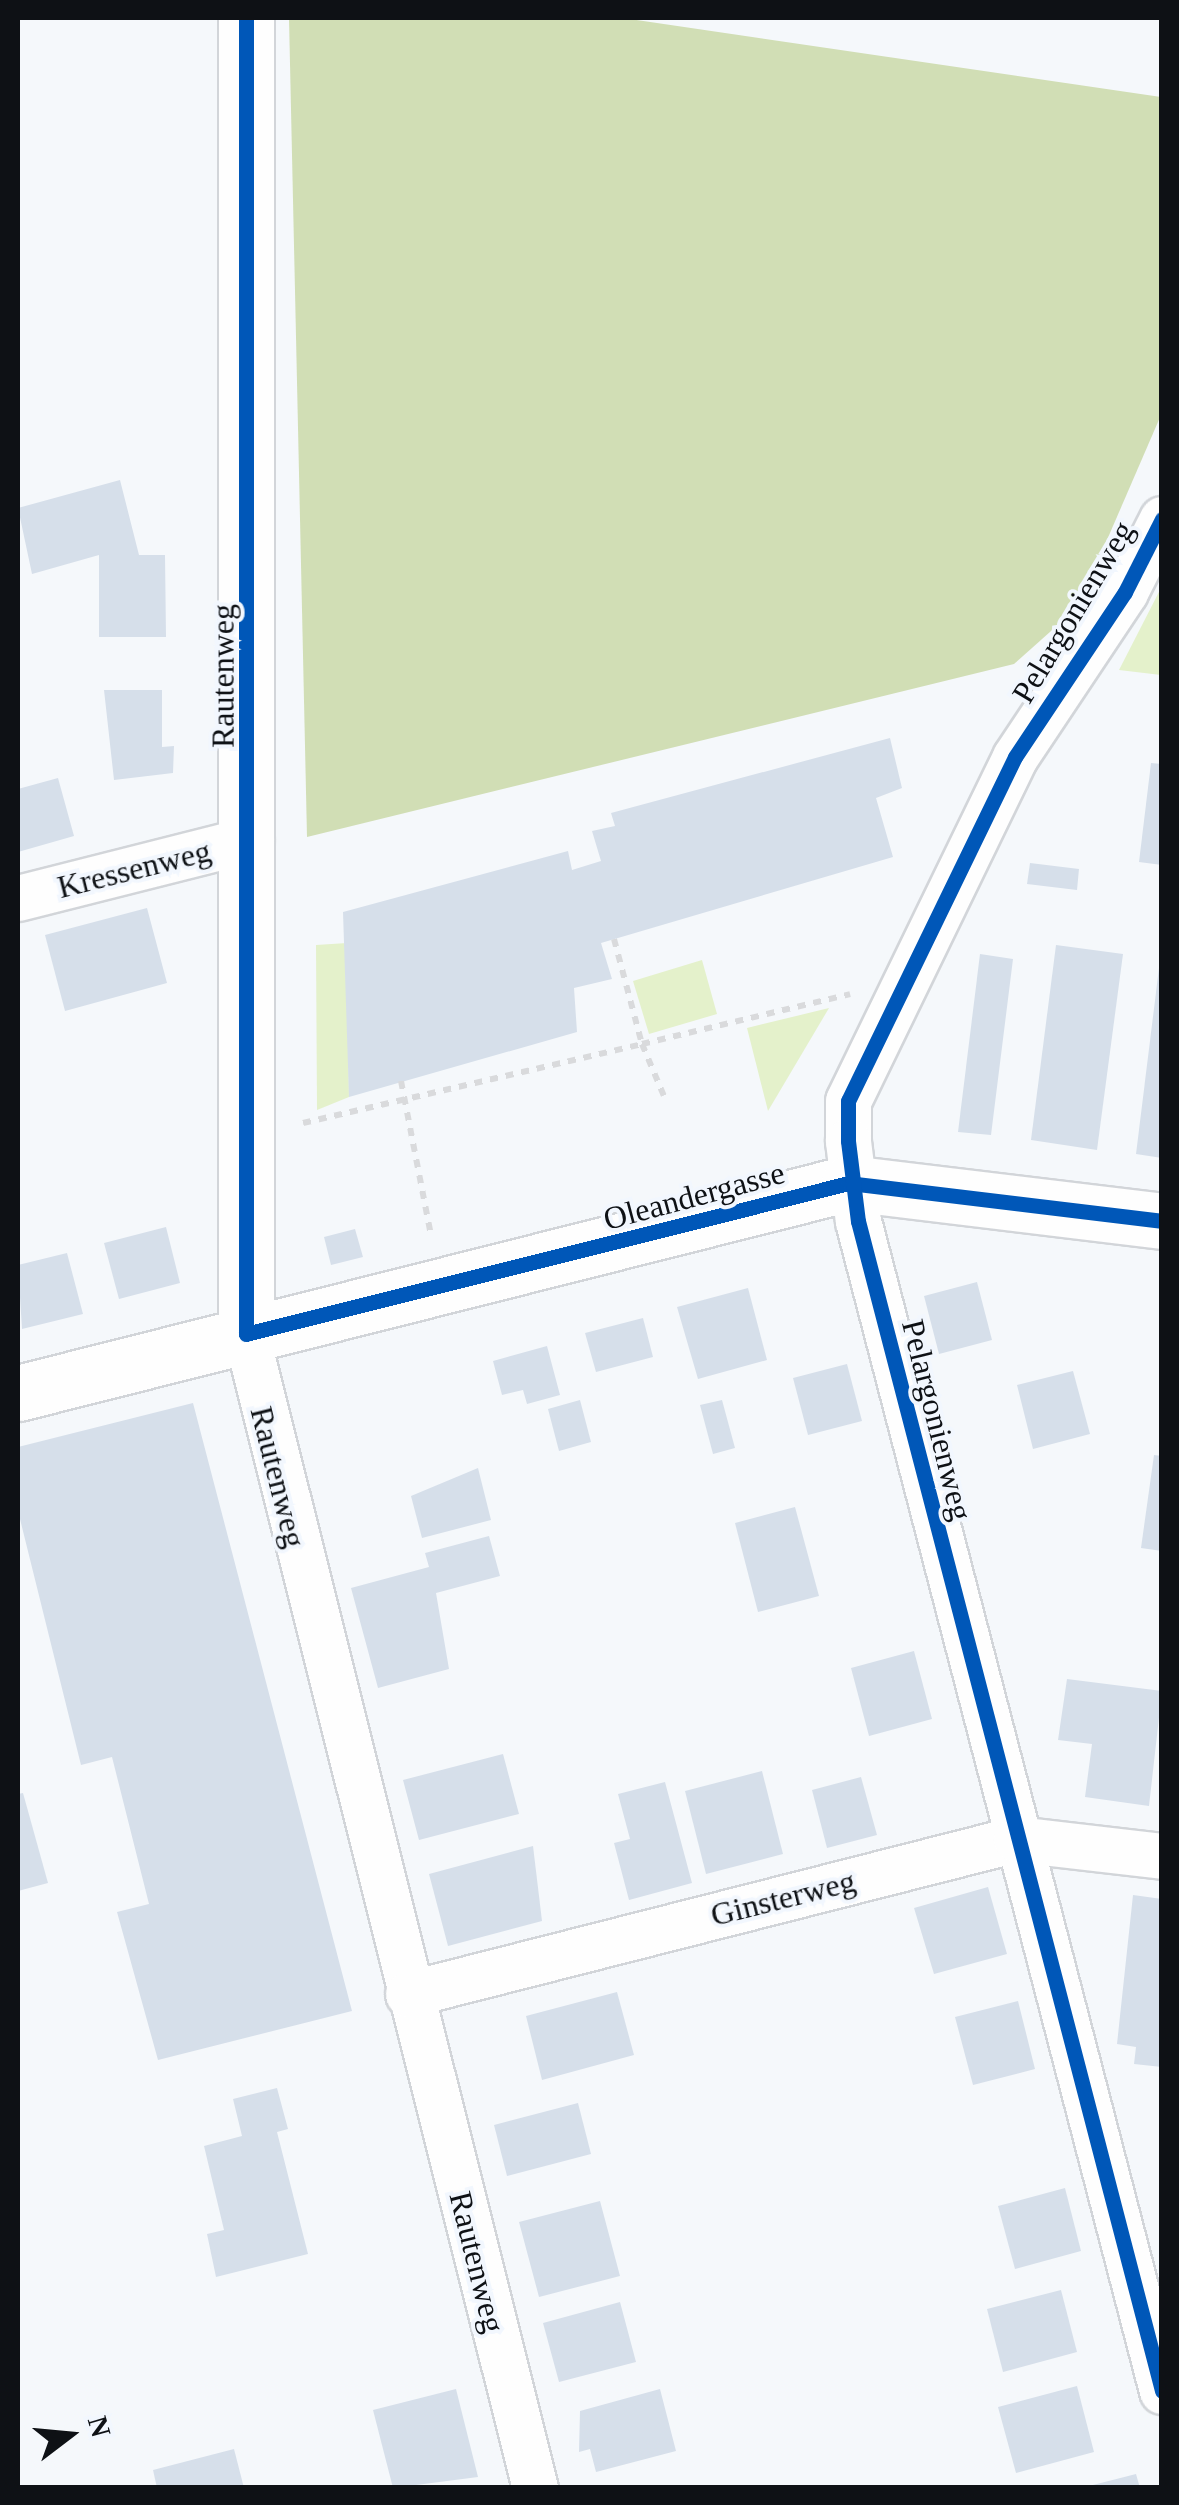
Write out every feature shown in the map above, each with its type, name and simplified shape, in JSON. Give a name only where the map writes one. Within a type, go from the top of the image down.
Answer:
[{"type":"street","name":"Rautenweg","points":[[246,18],[252,839],[246,1334],[408,1994],[536,2488]]},
{"type":"street","name":"Pelargonienweg","points":[[1162,518],[1125,592],[1015,757],[848,1101],[848,1183],[1162,2391]]},
{"type":"street","name":"Kressenweg","points":[[18,898],[252,839]]},
{"type":"street","name":"Oleandergasse","points":[[18,1393],[848,1183],[1162,1222]]},
{"type":"street","name":"Ginsterweg","points":[[408,1994],[1016,1839],[1162,1856]]},
{"type":"path","points":[[614,939],[642,1044],[664,1096]]},
{"type":"path","points":[[303,1124],[407,1104],[850,994]]},
{"type":"path","points":[[400,1081],[431,1236]]},
{"type":"green space","points":[[289,18],[623,18],[1161,97],[1161,415],[1078,607],[1014,664],[307,837]]},
{"type":"green space","points":[[1161,588],[1161,675],[1119,670]]},
{"type":"green space","points":[[347,943],[349,1097],[317,1110],[316,945]]},
{"type":"green space","points":[[702,960],[717,1014],[649,1034],[633,981]]},
{"type":"green space","points":[[829,1008],[768,1111],[747,1028]]},
{"type":"building","points":[[120,480],[139,555],[165,555],[166,637],[99,637],[99,555],[32,574],[18,508]]},
{"type":"building","points":[[104,690],[162,690],[162,747],[174,746],[173,773],[114,780]]},
{"type":"building","points":[[890,738],[902,788],[876,798],[893,857],[601,943],[612,979],[574,988],[577,1032],[349,1097],[343,912],[568,851],[572,870],[601,861],[592,831],[615,826],[611,813]]},
{"type":"building","points":[[1151,763],[1162,764],[1162,865],[1139,862]]},
{"type":"building","points":[[58,778],[74,836],[18,852],[18,789]]},
{"type":"building","points":[[1030,863],[1079,869],[1077,890],[1027,884]]},
{"type":"building","points":[[147,908],[167,983],[65,1011],[45,935]]},
{"type":"building","points":[[1056,945],[1123,954],[1097,1150],[1031,1140]]},
{"type":"building","points":[[980,954],[1013,959],[991,1135],[958,1132]]},
{"type":"building","points":[[1162,968],[1162,1158],[1136,1154]]},
{"type":"building","points":[[166,1227],[180,1283],[119,1299],[104,1243]]},
{"type":"building","points":[[355,1229],[363,1257],[331,1265],[324,1237]]},
{"type":"building","points":[[67,1253],[83,1314],[22,1329],[18,1265]]},
{"type":"building","points":[[977,1282],[992,1340],[939,1354],[924,1296]]},
{"type":"building","points":[[748,1288],[767,1360],[698,1379],[677,1307]]},
{"type":"building","points":[[643,1318],[653,1357],[596,1372],[585,1333]]},
{"type":"building","points":[[547,1346],[560,1395],[527,1404],[523,1390],[502,1395],[493,1361]]},
{"type":"building","points":[[847,1364],[862,1421],[808,1435],[793,1378]]},
{"type":"building","points":[[1073,1371],[1090,1434],[1033,1449],[1017,1385]]},
{"type":"building","points":[[580,1400],[591,1442],[559,1451],[548,1409]]},
{"type":"building","points":[[722,1400],[735,1448],[713,1454],[700,1405]]},
{"type":"building","points":[[193,1403],[352,2011],[158,2060],[117,1912],[149,1904],[112,1757],[81,1765],[18,1511],[18,1447]]},
{"type":"building","points":[[1154,1455],[1162,1456],[1162,1551],[1141,1548]]},
{"type":"building","points":[[478,1468],[491,1520],[422,1538],[411,1496]]},
{"type":"building","points":[[795,1507],[819,1596],[758,1612],[735,1523]]},
{"type":"building","points":[[489,1536],[500,1576],[436,1593],[449,1669],[378,1688],[351,1588],[429,1567],[425,1553]]},
{"type":"building","points":[[914,1651],[932,1719],[869,1736],[851,1668]]},
{"type":"building","points":[[1067,1679],[1162,1691],[1149,1806],[1085,1797],[1092,1744],[1058,1740]]},
{"type":"building","points":[[503,1754],[519,1814],[419,1840],[403,1780]]},
{"type":"building","points":[[762,1771],[783,1854],[706,1874],[685,1791]]},
{"type":"building","points":[[861,1777],[877,1835],[827,1848],[812,1790]]},
{"type":"building","points":[[665,1782],[692,1883],[629,1900],[614,1843],[630,1839],[618,1794]]},
{"type":"building","points":[[23,1793],[48,1883],[18,1891],[18,1794]]},
{"type":"building","points":[[533,1846],[542,1921],[448,1946],[429,1874]]},
{"type":"building","points":[[988,1887],[1007,1954],[934,1974],[914,1908]]},
{"type":"building","points":[[1133,1895],[1162,1899],[1162,2067],[1134,2064],[1136,2047],[1117,2044]]},
{"type":"building","points":[[617,1992],[634,2055],[542,2080],[526,2016]]},
{"type":"building","points":[[1018,2001],[1035,2069],[973,2085],[955,2017]]},
{"type":"building","points":[[277,2088],[288,2129],[277,2132],[308,2254],[216,2277],[207,2234],[224,2230],[204,2146],[242,2136],[233,2099]]},
{"type":"building","points":[[578,2103],[591,2154],[507,2176],[494,2125]]},
{"type":"building","points":[[1065,2188],[1081,2251],[1015,2269],[998,2206]]},
{"type":"building","points":[[600,2201],[620,2276],[539,2297],[519,2222]]},
{"type":"building","points":[[1061,2290],[1077,2352],[1003,2372],[987,2309]]},
{"type":"building","points":[[620,2302],[636,2362],[559,2382],[543,2323]]},
{"type":"building","points":[[1077,2386],[1094,2452],[1016,2473],[998,2407]]},
{"type":"building","points":[[456,2389],[478,2477],[393,2488],[373,2410]]},
{"type":"building","points":[[660,2389],[676,2451],[596,2472],[590,2449],[579,2452],[580,2411]]},
{"type":"building","points":[[234,2449],[244,2488],[157,2488],[153,2470]]},
{"type":"building","points":[[1136,2474],[1140,2488],[1089,2488],[1089,2486]]},
{"type":"cycle path","points":[[246,18],[246,1334],[849,1183],[1162,1221]]},
{"type":"cycle path","points":[[1162,519],[1125,592],[1015,757],[848,1101],[848,1141],[858,1221],[1162,2391]]}]
